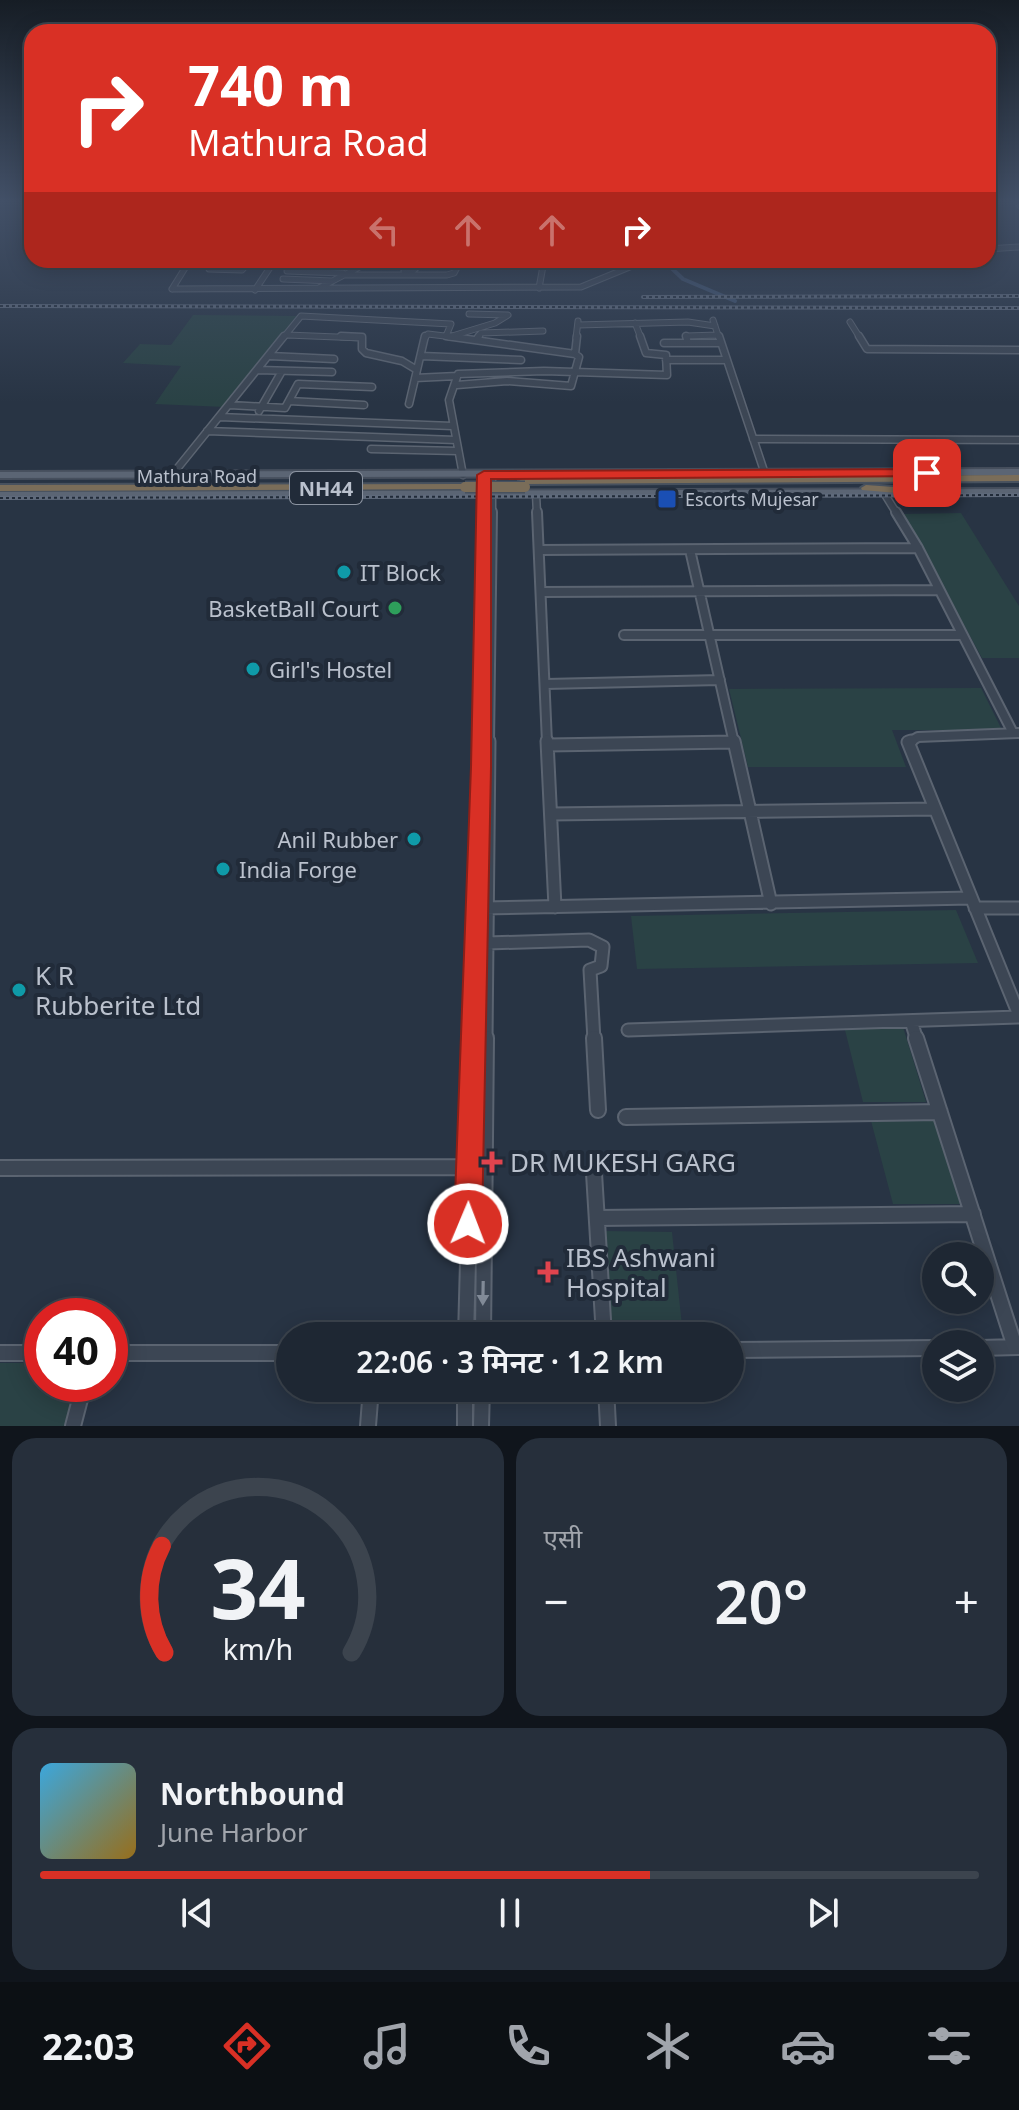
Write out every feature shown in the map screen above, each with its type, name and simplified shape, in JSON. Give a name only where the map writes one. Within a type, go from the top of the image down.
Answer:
[{"type":"highway","name":"NH44","points":[[0,478],[189,484],[841,487],[1018,478]]},
{"type":"highway","name":"NH44","points":[[0,488],[1018,478]]},
{"type":"highway","points":[[841,487],[921,492]]},
{"type":"main road","name":"Mathura Road","points":[[0,478],[765,474],[1018,478]]},
{"type":"main road","name":"Mathura Road","points":[[0,495],[1019,492]]},
{"type":"street","points":[[185,269],[172,289],[539,288],[590,285],[625,269]]},
{"type":"street","points":[[209,269],[243,269]]},
{"type":"street","points":[[255,290],[269,269]]},
{"type":"street","points":[[316,290],[356,269]]},
{"type":"street","points":[[347,273],[415,269]]},
{"type":"street","points":[[287,271],[447,275],[454,273],[456,269]]},
{"type":"street","points":[[539,288],[545,269]]},
{"type":"street","points":[[297,290],[310,271]]},
{"type":"street","points":[[283,279],[332,281]]},
{"type":"street","points":[[448,336],[500,321],[508,315],[469,314]]},
{"type":"street","points":[[172,475],[301,316],[452,324],[448,336]]},
{"type":"street","points":[[850,322],[867,349],[1019,350]]},
{"type":"street","points":[[575,354],[578,323],[714,323],[765,474]]},
{"type":"street","points":[[287,335],[361,337],[362,349],[366,353],[402,361],[416,374],[457,376],[462,372],[576,372],[666,375],[664,354],[646,353],[635,323]]},
{"type":"street","points":[[477,339],[481,333],[543,331]]},
{"type":"street","points":[[409,404],[426,342],[425,335],[477,339],[579,357],[571,386],[507,381],[457,385]]},
{"type":"street","points":[[664,343],[719,339]]},
{"type":"street","points":[[270,356],[334,359]]},
{"type":"street","points":[[421,356],[456,360],[521,360]]},
{"type":"street","points":[[666,360],[726,360]]},
{"type":"street","points":[[258,370],[332,372]]},
{"type":"street","points":[[249,432],[282,371]]},
{"type":"street","points":[[457,376],[457,385],[449,400],[463,475]]},
{"type":"street","points":[[230,405],[285,408],[298,384],[372,387]]},
{"type":"street","points":[[289,401],[364,405]]},
{"type":"street","points":[[220,417],[452,426]]},
{"type":"street","points":[[207,431],[456,440]]},
{"type":"street","points":[[753,439],[1019,440]]},
{"type":"street","points":[[371,449],[458,451]]},
{"type":"street","points":[[466,1322],[469,1167],[482,908],[488,475]]},
{"type":"street","points":[[628,1030],[1019,1016],[908,747],[911,739],[1016,733],[961,635],[918,548],[884,493]]},
{"type":"street","points":[[536,494],[555,907]]},
{"type":"street","points":[[540,550],[918,548]]},
{"type":"street","points":[[690,550],[771,904]]},
{"type":"street","points":[[541,592],[938,590]]},
{"type":"street","points":[[624,635],[961,635]]},
{"type":"street","points":[[546,684],[720,680]]},
{"type":"street","points":[[548,745],[734,742]]},
{"type":"street","points":[[551,814],[935,809]]},
{"type":"street","points":[[482,908],[973,903],[1019,908]]},
{"type":"street","points":[[482,908],[487,943],[483,1322]]},
{"type":"street","points":[[487,943],[589,940],[603,947],[601,966],[590,970],[598,1110]]},
{"type":"street","points":[[911,1021],[1017,1347],[994,1348]]},
{"type":"street","points":[[626,1117],[940,1112]]},
{"type":"street","points":[[0,1168],[486,1167]]},
{"type":"street","points":[[594,1173],[603,1322]]},
{"type":"street","points":[[597,1218],[973,1214]]},
{"type":"street","points":[[744,1350],[922,1348]]},
{"type":"street","points":[[0,1353],[24,1353]]},
{"type":"street","points":[[128,1353],[276,1353]]},
{"type":"street","points":[[73,1426],[79,1402]]},
{"type":"street","points":[[368,1426],[370,1402]]},
{"type":"street","points":[[465,1402],[465,1426]]},
{"type":"street","points":[[481,1426],[482,1402]]},
{"type":"street","points":[[607,1402],[608,1426]]},
{"type":"green space","points":[[193,315],[297,316],[225,407],[155,404],[181,366],[123,363],[140,344],[171,345]]},
{"type":"green space","points":[[961,513],[1019,606],[1019,658],[982,658],[903,514]]},
{"type":"green space","points":[[981,688],[1002,730],[892,730],[906,767],[748,767],[729,689]]},
{"type":"green space","points":[[956,910],[978,963],[637,969],[631,916]]},
{"type":"green space","points":[[844,1026],[903,1027],[926,1102],[863,1102]]},
{"type":"green space","points":[[870,1117],[933,1117],[960,1204],[893,1204]]},
{"type":"green space","points":[[603,1231],[672,1232],[682,1322],[609,1322]]},
{"type":"green space","points":[[0,1363],[24,1363],[24,1402],[71,1402],[65,1426],[0,1426]]},
{"type":"waterway","points":[[672,269],[683,279],[735,301]]},
{"type":"railway","points":[[643,297],[1019,296]]},
{"type":"railway","points":[[0,306],[1019,308]]},
{"type":"railway","points":[[0,498],[1019,495]]},
{"type":"place","name":"Escorts Mujesar","points":[[667,499]]},
{"type":"place","name":"IT Block","points":[[344,572]]},
{"type":"place","name":"BasketBall Court","points":[[395,608]]},
{"type":"place","name":"Girl's Hostel","points":[[253,669]]},
{"type":"place","name":"Anil Rubber","points":[[414,839]]},
{"type":"place","name":"India Forge","points":[[223,869]]},
{"type":"place","name":"K R Rubberite Ltd","points":[[19,990]]},
{"type":"place","name":"DR MUKESH GARG","points":[[492,1162]]},
{"type":"place","name":"IBS Ashwani Hospital","points":[[548,1272]]},
{"type":"route","points":[[468,1224],[481,767],[484,475],[927,473]]}]
